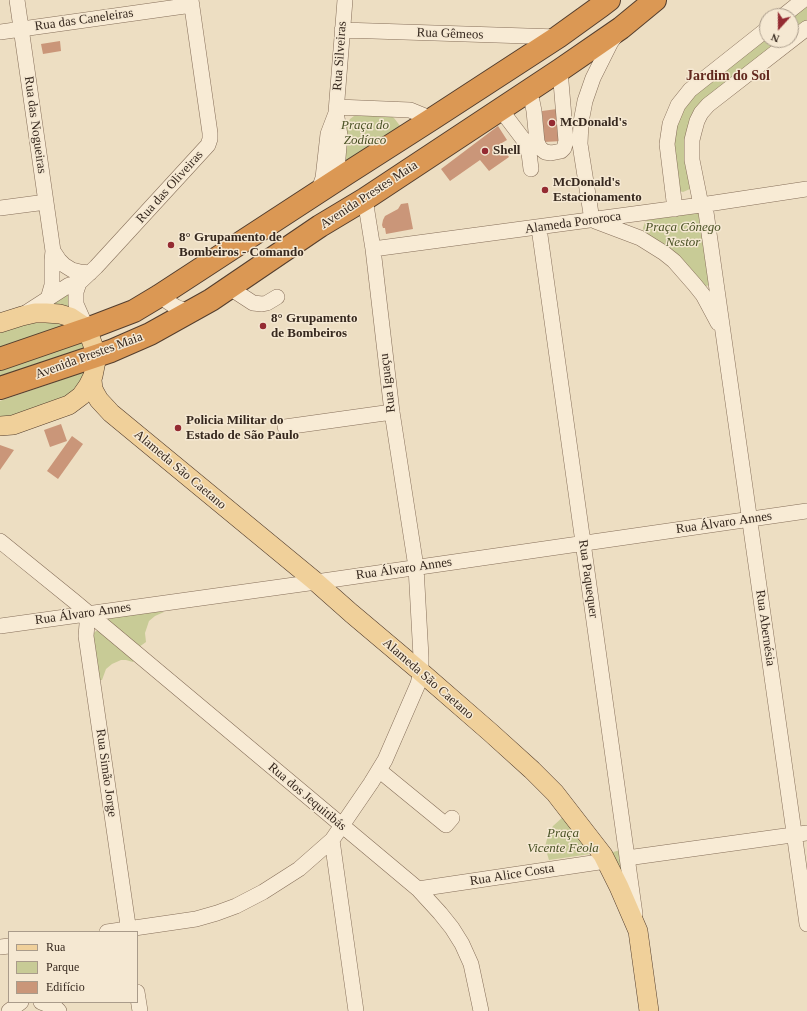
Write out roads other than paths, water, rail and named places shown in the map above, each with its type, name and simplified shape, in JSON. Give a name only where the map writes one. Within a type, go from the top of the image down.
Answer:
[{"type":"highway","name":"Avenida Prestes Maia","points":[[0,388],[97,356],[150,334],[190,313],[230,288],[320,226],[365,199],[502,110],[621,28],[655,0]]},
{"type":"highway","name":"Avenida Prestes Maia","points":[[0,359],[134,311],[327,186],[424,116],[548,36],[604,2]]},
{"type":"highway","points":[[320,226],[332,205],[334,198],[327,186]]},
{"type":"main road","points":[[0,323],[35,313],[60,314],[70,317],[87,329],[97,356],[92,380],[81,396],[69,405],[13,425],[0,426]]},
{"type":"main road","name":"Alameda São Caetano","points":[[92,380],[93,389],[96,395],[111,413],[316,582],[527,765],[555,793],[603,855],[638,931],[649,1011]]},
{"type":"main road","name":"Alameda São Caetano","points":[[69,405],[88,404],[111,413]]},
{"type":"street","name":"Rua das Nogueiras","points":[[17,0],[53,251],[52,285],[48,298]]},
{"type":"street","name":"Rua Silveiras","points":[[327,186],[340,135],[336,109],[344,0]]},
{"type":"street","points":[[793,8],[803,0]]},
{"type":"street","name":"Rua das Caneleiras","points":[[0,32],[191,2]]},
{"type":"street","name":"Rua das Oliveiras","points":[[22,316],[69,285],[84,278],[128,233],[208,145],[210,133],[191,2]]},
{"type":"street","points":[[621,28],[611,42],[593,78],[585,101],[581,122],[580,144],[592,220],[640,238],[674,261],[703,295],[723,332]]},
{"type":"street","points":[[723,332],[703,205],[692,160],[692,140],[697,121],[708,105],[807,28]]},
{"type":"street","name":"Rua Gêmeos","points":[[342,30],[548,36]]},
{"type":"street","points":[[675,209],[667,144],[670,124],[676,110],[682,99],[690,90],[759,35]]},
{"type":"street","points":[[527,93],[532,101],[537,142],[540,148],[545,152],[551,153],[561,151],[564,148],[566,141],[560,70]]},
{"type":"street","name":"Rua Silveiras","points":[[327,186],[323,178],[328,134],[336,109]]},
{"type":"street","points":[[336,109],[410,110],[424,116]]},
{"type":"street","points":[[502,110],[523,139],[529,153],[531,169]]},
{"type":"street","points":[[802,190],[807,179]]},
{"type":"street","name":"Alameda Pororoca","points":[[372,249],[539,228],[802,190]]},
{"type":"street","name":"Rua Iguaçu","points":[[365,199],[392,412],[416,567],[421,672]]},
{"type":"street","points":[[0,208],[46,202]]},
{"type":"street","points":[[640,238],[639,224],[645,213]]},
{"type":"street","name":"Rua Paquequer","points":[[539,228],[638,931]]},
{"type":"street","name":"Rua das Nogueiras","points":[[53,251],[64,266],[80,272],[84,278]]},
{"type":"street","points":[[84,278],[76,292],[76,304],[87,329]]},
{"type":"street","points":[[230,288],[254,302],[262,304],[267,303],[277,297]]},
{"type":"street","points":[[159,296],[176,307],[190,313]]},
{"type":"street","name":"Rua Abernésia","points":[[723,332],[750,519],[801,834],[807,924]]},
{"type":"street","points":[[285,427],[392,412]]},
{"type":"street","name":"Rua Álvaro Annes","points":[[0,626],[807,511]]},
{"type":"street","name":"Rua dos Jequitibás","points":[[0,540],[418,889],[444,918],[462,944],[471,964],[480,1011]]},
{"type":"street","name":"Rua Simão Jorge","points":[[89,613],[86,636],[129,930]]},
{"type":"street","points":[[118,931],[196,919],[217,913],[236,906],[264,892],[299,869],[332,840],[380,770],[418,684],[421,672]]},
{"type":"street","points":[[380,770],[446,825],[452,818]]},
{"type":"street","points":[[628,858],[801,834]]},
{"type":"street","points":[[332,840],[356,1011]]},
{"type":"street","name":"Rua Alice Costa","points":[[418,889],[606,861]]},
{"type":"street","points":[[138,998],[140,1011]]},
{"type":"street","points":[[9,1011],[20,1003]]},
{"type":"street","points":[[44,1003],[59,1011]]},
{"type":"place","name":"McDonald's","points":[[552,123]]},
{"type":"place","name":"Shell","points":[[485,151]]},
{"type":"place","name":"McDonald's Estacionamento","points":[[545,190]]},
{"type":"place","name":"8° Grupamento de Bombeiros - Comando","points":[[171,245]]},
{"type":"place","name":"8° Grupamento de Bombeiros","points":[[263,326]]},
{"type":"place","name":"Policia Militar do Estado de São Paulo","points":[[178,428]]},
{"type":"district","name":"Jardim do Sol","points":[[728,76]]},
{"type":"park label","name":"Praça do Zodíaco","points":[[365,134]]},
{"type":"park label","name":"Praça Cônego Nestor","points":[[683,236]]},
{"type":"park label","name":"Praça Vicente Feola","points":[[563,842]]}]
